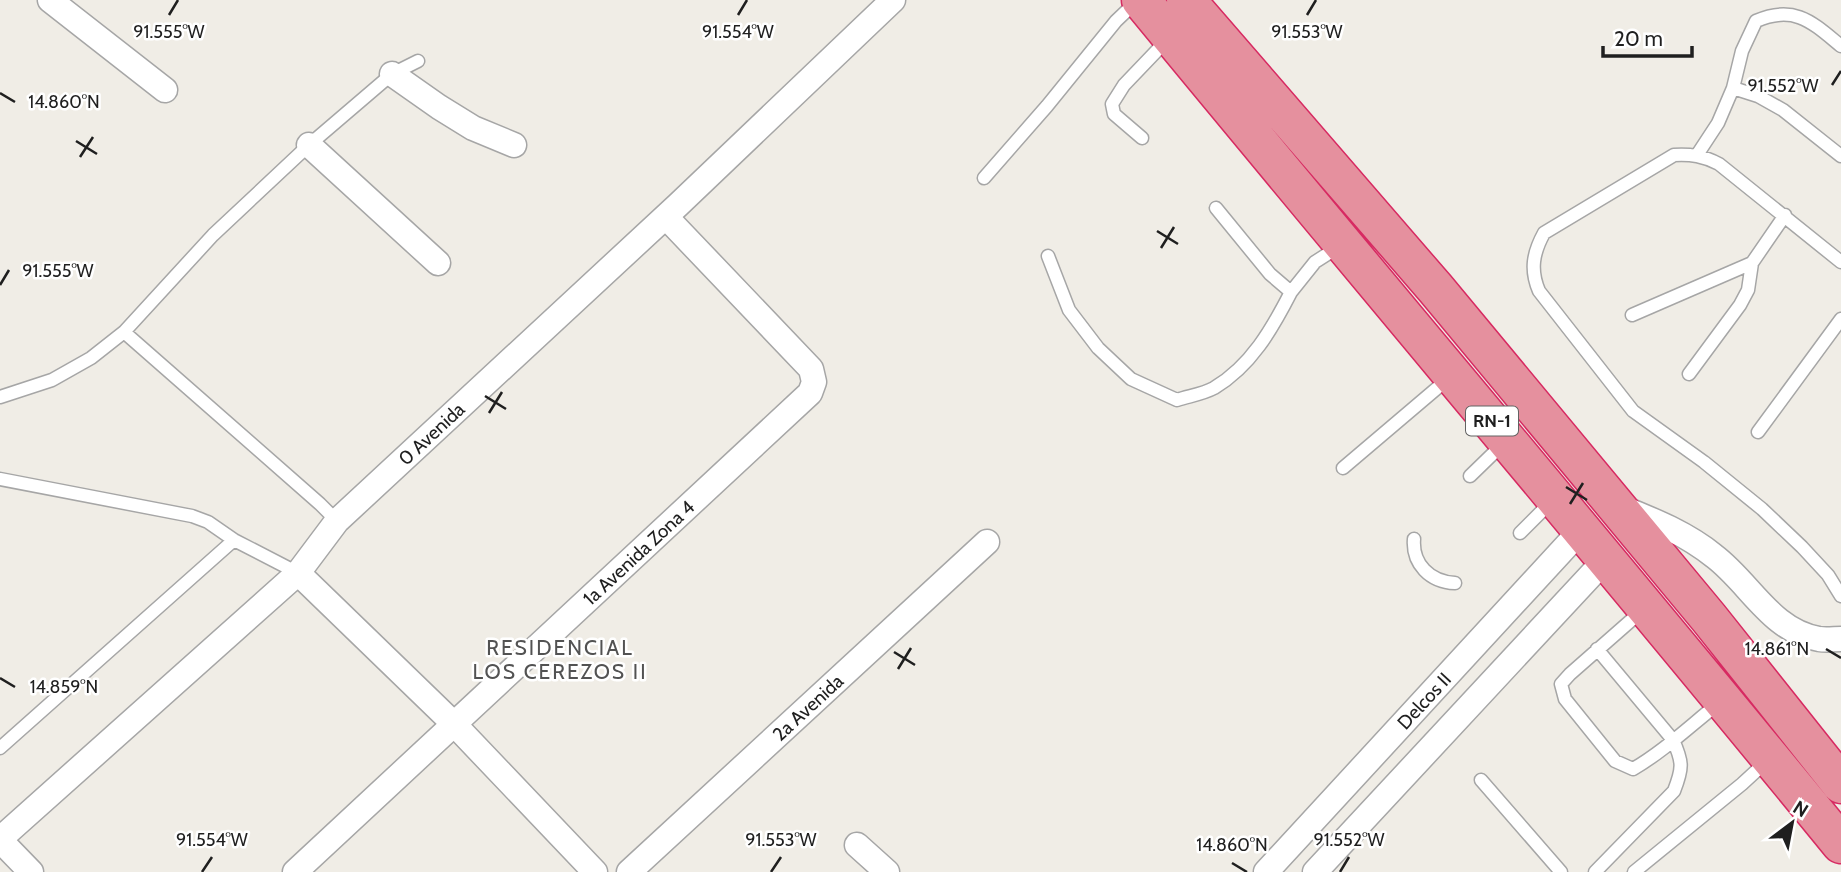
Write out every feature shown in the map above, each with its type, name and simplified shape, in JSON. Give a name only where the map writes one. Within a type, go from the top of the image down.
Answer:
[{"type":"highway","name":"RN-1","points":[[1140,0],[1647,607],[1841,844]]},
{"type":"highway","name":"RN-1","points":[[1186,0],[1436,289],[1709,618],[1841,784]]},
{"type":"street","points":[[50,0],[165,90]]},
{"type":"street","name":"0 Avenida","points":[[0,839],[298,573],[337,521],[666,217],[893,0]]},
{"type":"street","points":[[391,74],[473,128],[514,145]]},
{"type":"street","points":[[309,145],[438,264]]},
{"type":"street","name":"1a Avenida Zona 4","points":[[295,872],[810,393],[814,382],[811,369],[666,217]]},
{"type":"street","points":[[1613,504],[1699,544],[1736,575],[1758,602],[1778,620],[1798,632],[1819,639],[1841,639]]},
{"type":"street","name":"Delcos II","points":[[1266,872],[1582,529]]},
{"type":"street","name":"2a Avenida","points":[[629,872],[987,542]]},
{"type":"street","name":"Delcos II","points":[[1315,872],[1606,559]]},
{"type":"street","points":[[298,573],[455,725],[596,872]]},
{"type":"street","points":[[0,839],[31,872]]},
{"type":"street","points":[[857,845],[887,872]]},
{"type":"lane","points":[[984,178],[1116,21],[1140,0]]},
{"type":"lane","points":[[1697,155],[1718,123],[1733,88],[1742,51],[1756,20],[1779,13],[1792,14],[1814,24],[1841,46]]},
{"type":"lane","points":[[1142,138],[1114,114],[1112,104],[1124,85],[1171,36]]},
{"type":"lane","points":[[0,397],[52,380],[91,358],[124,332],[213,235],[309,145],[391,74],[418,61]]},
{"type":"lane","points":[[1733,88],[1758,96],[1783,110],[1841,156]]},
{"type":"lane","points":[[1841,262],[1719,164],[1697,155],[1674,155],[1544,233],[1534,255],[1534,280],[1547,301],[1633,411],[1704,462],[1762,509],[1828,575],[1841,596]]},
{"type":"lane","points":[[1216,208],[1270,274],[1292,292]]},
{"type":"lane","points":[[1689,374],[1740,305],[1748,290],[1752,263],[1785,215]]},
{"type":"lane","points":[[1048,256],[1069,310],[1098,348],[1131,379],[1177,400],[1212,389],[1242,367],[1273,327],[1292,292],[1315,262],[1344,244]]},
{"type":"lane","points":[[1632,315],[1752,263]]},
{"type":"lane","points":[[1758,432],[1841,319]]},
{"type":"lane","points":[[124,332],[320,503],[337,521]]},
{"type":"lane","points":[[1343,468],[1452,376]]},
{"type":"lane","points":[[1470,476],[1507,440]]},
{"type":"lane","points":[[0,479],[192,516],[208,522],[234,540],[298,573]]},
{"type":"lane","points":[[1520,533],[1556,498]]},
{"type":"lane","points":[[1414,539],[1413,550],[1417,561],[1433,578],[1455,583]]},
{"type":"lane","points":[[0,748],[234,540]]},
{"type":"lane","points":[[1647,607],[1597,649],[1562,684],[1564,699],[1588,729],[1615,761],[1633,769],[1654,757],[1723,700]]},
{"type":"lane","points":[[1595,872],[1674,791],[1680,775],[1681,757],[1672,740],[1597,649]]},
{"type":"lane","points":[[1634,872],[1771,758]]},
{"type":"lane","points":[[1481,780],[1561,872]]},
{"type":"district","name":"RESIDENCIAL LOS CEREZOS II","points":[[560,660]]}]
